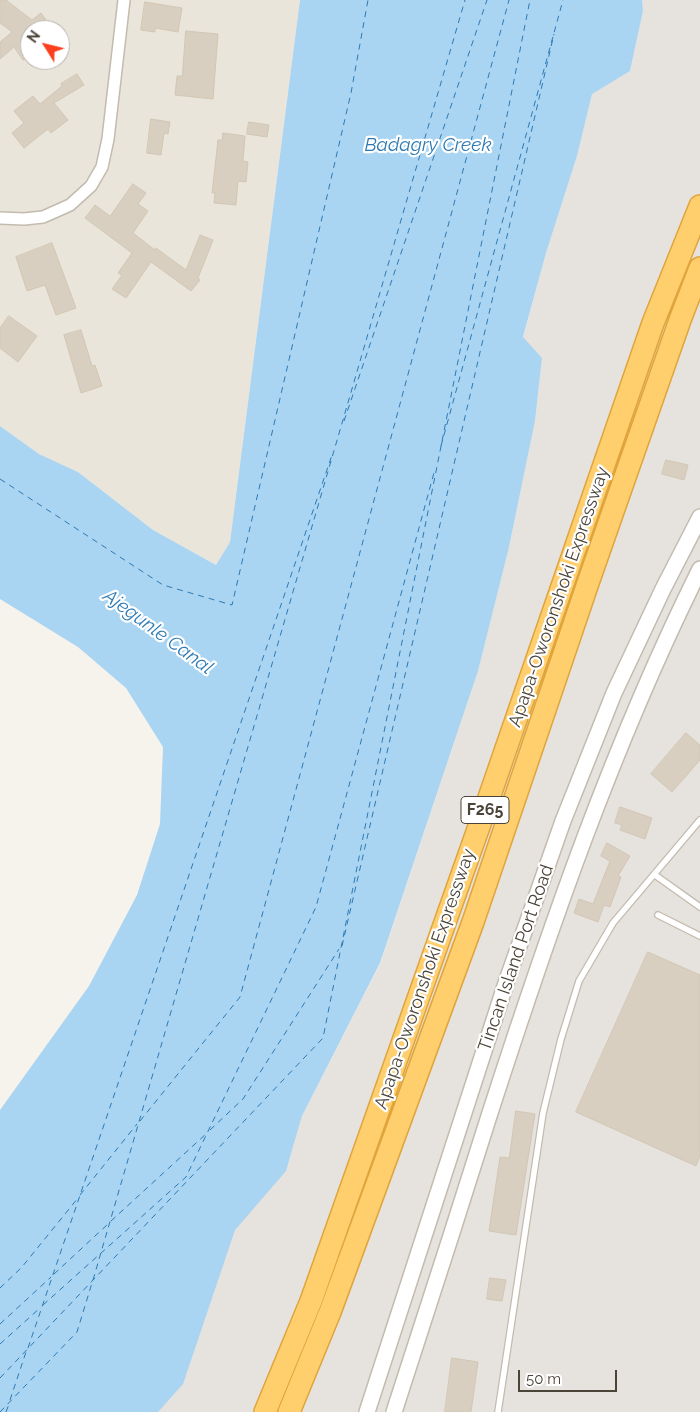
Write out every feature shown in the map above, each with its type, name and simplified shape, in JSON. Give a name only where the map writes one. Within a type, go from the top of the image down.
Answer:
[{"type":"highway","name":"Apapa-Oworonshoki Expressway","points":[[265,1412],[311,1301],[482,818],[653,323],[700,206]]},
{"type":"highway","name":"Apapa-Oworonshoki Expressway","points":[[290,1412],[330,1312],[473,922],[588,583],[700,268]]},
{"type":"street","points":[[0,218],[24,219],[43,217],[70,205],[91,186],[102,167],[108,139],[124,0]]},
{"type":"street","name":"Tincan Island Port Road","points":[[367,1412],[503,992],[563,821],[614,693],[663,589],[700,517]]},
{"type":"street","name":"Tincan Island Port Road","points":[[394,1412],[530,991],[588,827],[637,704],[700,569]]},
{"type":"lane","points":[[498,1412],[543,1113],[561,1039],[579,981],[613,923],[700,820]]},
{"type":"lane","points":[[655,875],[700,907]]},
{"type":"lane","points":[[658,915],[700,936]]},
{"type":"shaded area","points":[[0,0],[300,0],[230,542],[216,565],[153,530],[78,472],[39,454],[0,426]]},
{"type":"shaded area","points":[[642,0],[700,0],[700,1412],[117,1412],[244,1186],[289,1161],[302,1116],[380,964],[478,671],[509,547],[535,421],[542,358],[523,338],[546,253],[577,156],[592,93],[630,71],[643,11]]},
{"type":"water","name":"Badagry Creek","points":[[300,0],[642,0],[643,11],[630,71],[592,94],[577,156],[546,253],[523,337],[542,358],[535,421],[509,547],[478,671],[380,963],[302,1116],[286,1171],[235,1230],[183,1384],[158,1412],[0,1412],[0,1110],[89,986],[137,895],[160,824],[163,747],[126,688],[78,647],[0,599],[0,426],[39,454],[78,472],[153,530],[216,565],[230,542]]},
{"type":"building","points":[[0,0],[6,0],[32,20],[20,20],[20,56],[14,47],[0,59],[0,42],[12,32],[0,23]]},
{"type":"building","points":[[145,2],[182,8],[178,32],[155,28],[155,32],[141,30]]},
{"type":"building","points":[[41,13],[46,20],[32,20]]},
{"type":"building","points":[[186,31],[218,34],[213,99],[175,95],[177,76],[182,76]]},
{"type":"building","points":[[77,74],[84,85],[54,103],[68,120],[51,133],[48,129],[24,148],[12,133],[24,123],[14,111],[33,96],[40,104],[62,86],[61,84]]},
{"type":"building","points":[[151,119],[170,122],[168,134],[164,133],[161,155],[147,153]]},
{"type":"building","points":[[249,122],[269,125],[267,137],[247,134]]},
{"type":"building","points":[[223,133],[245,136],[243,161],[248,162],[246,182],[238,181],[236,205],[214,203],[215,193],[212,193],[218,140],[222,140]]},
{"type":"building","points":[[133,184],[146,193],[138,204],[148,211],[133,233],[155,250],[156,248],[186,270],[200,235],[213,240],[198,278],[200,280],[191,291],[151,262],[126,298],[112,289],[122,275],[118,273],[132,253],[85,218],[95,205],[110,216]]},
{"type":"building","points":[[52,243],[76,308],[56,315],[45,285],[27,291],[16,257]]},
{"type":"building","points":[[9,316],[37,336],[18,362],[0,348],[0,328]]},
{"type":"building","points":[[81,330],[92,366],[95,365],[102,386],[81,393],[64,335]]},
{"type":"building","points":[[666,460],[688,465],[684,480],[662,474]]},
{"type":"building","points":[[686,733],[700,745],[700,760],[672,792],[651,774]]},
{"type":"building","points":[[620,807],[652,818],[645,839],[620,830],[622,825],[615,823]]},
{"type":"building","points":[[607,843],[630,856],[618,876],[621,877],[610,907],[604,905],[598,922],[574,913],[579,899],[593,904],[610,861],[601,856]]},
{"type":"building","points":[[648,952],[700,975],[700,1156],[696,1166],[576,1112]]},
{"type":"building","points":[[516,1111],[535,1114],[516,1235],[489,1231],[500,1157],[509,1158]]},
{"type":"building","points":[[490,1278],[506,1280],[502,1301],[487,1299]]},
{"type":"building","points":[[452,1358],[478,1362],[471,1412],[445,1412]]},
{"type":"ferry route","points":[[0,479],[163,585],[232,605],[351,93],[368,0]]},
{"type":"ferry route","points":[[93,1280],[465,0]]},
{"type":"ferry route","points":[[344,421],[487,0]]},
{"type":"ferry route","points":[[140,1121],[240,997],[509,0]]},
{"type":"ferry route","points":[[0,1378],[323,1038],[530,0]]},
{"type":"ferry route","points":[[441,446],[563,0]]},
{"type":"ferry route","points":[[342,946],[554,34]]},
{"type":"ferry route","points":[[28,1348],[332,455]]},
{"type":"ferry route","points":[[43,1305],[186,1177],[316,907],[435,469]]},
{"type":"ferry route","points":[[210,1130],[243,1099],[339,949]]},
{"type":"ferry route","points":[[80,1195],[137,1124]]},
{"type":"ferry route","points":[[111,1221],[207,1133]]},
{"type":"ferry route","points":[[0,1288],[22,1267],[78,1198]]},
{"type":"ferry route","points":[[54,1274],[108,1224]]},
{"type":"ferry route","points":[[0,1324],[51,1277]]},
{"type":"ferry route","points":[[0,1412],[77,1332],[92,1283]]},
{"type":"ferry route","points":[[0,1344],[40,1308]]},
{"type":"ferry route","points":[[10,1400],[26,1352]]},
{"type":"ferry route","points":[[6,1412],[9,1404]]},
{"type":"water label","name":"Ajegunle Canal","points":[[158,632]]}]
